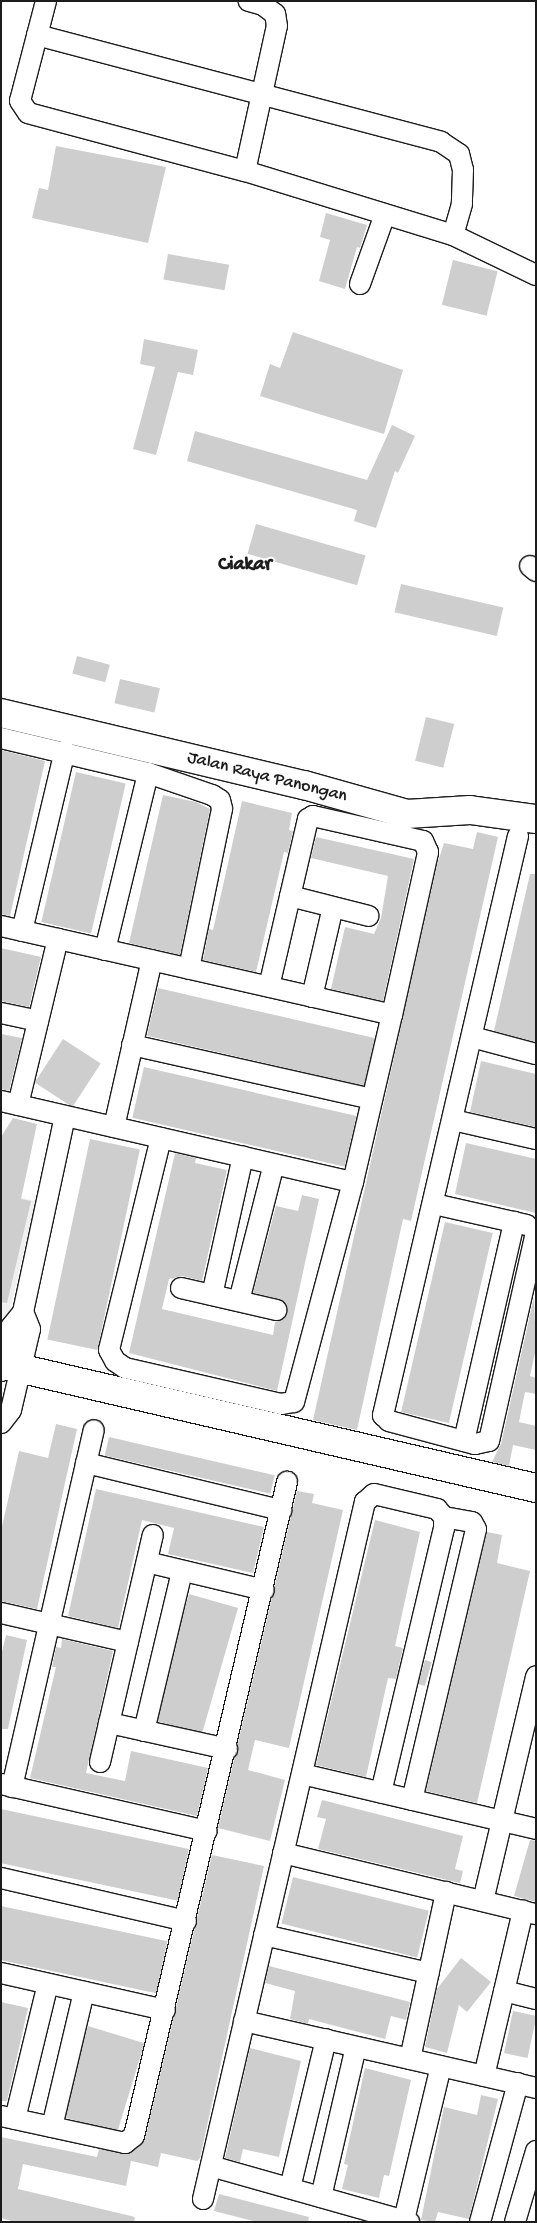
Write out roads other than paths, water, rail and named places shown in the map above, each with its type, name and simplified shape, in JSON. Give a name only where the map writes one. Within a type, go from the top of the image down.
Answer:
[{"type":"street","points":[[46,1],[20,101],[28,113],[245,171],[453,234],[536,276]]},
{"type":"street","points":[[245,171],[277,26],[275,14],[263,5],[249,1]]},
{"type":"street","points":[[37,35],[441,142],[459,154],[463,170],[462,204],[453,234]]},
{"type":"street","points":[[360,284],[385,214]]},
{"type":"street","name":"Jalan Raya Panongan","points":[[1,713],[304,785],[407,814],[470,810],[527,828]]},
{"type":"street","points":[[1,738],[65,751],[148,773],[212,795],[220,800],[222,809],[189,969]]},
{"type":"street","points":[[22,931],[65,751]]},
{"type":"street","points":[[105,950],[148,773]]},
{"type":"street","points":[[161,1138],[109,1350],[114,1360],[125,1368],[281,1404],[294,1402],[298,1396],[353,1182],[392,1015],[428,852],[423,842],[310,817],[269,987]]},
{"type":"street","points":[[527,828],[472,1037],[384,1415],[389,1421],[464,1441],[486,1444],[492,1436],[536,1232]]},
{"type":"street","points":[[290,896],[369,916]]},
{"type":"street","points":[[312,997],[333,907]]},
{"type":"street","points":[[1,926],[392,1015]]},
{"type":"street","points":[[58,939],[38,1021],[10,1103],[353,1182]]},
{"type":"street","points":[[114,1127],[152,960]]},
{"type":"street","points":[[1,1013],[38,1021]]},
{"type":"street","points":[[472,1037],[536,1054]]},
{"type":"street","points":[[132,1045],[372,1099]]},
{"type":"street","points":[[6,1417],[8,1371],[30,1329],[23,1312],[65,1116]]},
{"type":"street","points":[[453,1120],[536,1138]]},
{"type":"street","points":[[212,1295],[243,1156]]},
{"type":"street","points":[[239,1301],[274,1164]]},
{"type":"street","points":[[434,1204],[536,1227]]},
{"type":"street","points":[[464,1441],[514,1222]]},
{"type":"street","points":[[181,1288],[276,1310]]},
{"type":"street","points":[[8,1371],[536,1488]]},
{"type":"street","points":[[94,1430],[49,1625],[7,1786],[207,1831]]},
{"type":"street","points":[[86,1463],[282,1510]]},
{"type":"street","points":[[48,1984],[8,2117],[125,2143],[131,2140],[165,2010],[227,1749],[287,1482]]},
{"type":"street","points":[[203,2199],[365,1502],[369,1496],[378,1495],[438,1510],[444,1517],[472,1522],[476,1529],[412,1800]]},
{"type":"street","points":[[381,1793],[444,1528],[444,1517]]},
{"type":"street","points":[[100,1762],[153,1535]]},
{"type":"street","points":[[147,1562],[264,1590]]},
{"type":"street","points":[[144,1731],[182,1571]]},
{"type":"street","points":[[1,1613],[128,1642]]},
{"type":"street","points":[[483,1901],[536,1676]]},
{"type":"street","points":[[109,1724],[227,1749]]},
{"type":"street","points":[[302,1774],[536,1829]]},
{"type":"street","points":[[283,1853],[530,1913],[504,1991],[484,2076]]},
{"type":"street","points":[[1,1878],[186,1921]]},
{"type":"street","points":[[410,2058],[446,1892]]},
{"type":"street","points":[[264,1935],[429,1973]]},
{"type":"street","points":[[1,1973],[165,2010]]},
{"type":"street","points":[[504,1991],[536,1999]]},
{"type":"street","points":[[52,2127],[84,1992]]},
{"type":"street","points":[[244,2021],[527,2086],[480,2222]]},
{"type":"street","points":[[290,2188],[326,2039]]},
{"type":"street","points":[[321,2197],[356,2046]]},
{"type":"street","points":[[211,2166],[407,2221],[441,2066]]},
{"type":"street","points":[[515,2222],[536,2151]]},
{"type":"district","name":"Ciakar","points":[[245,565]]}]
